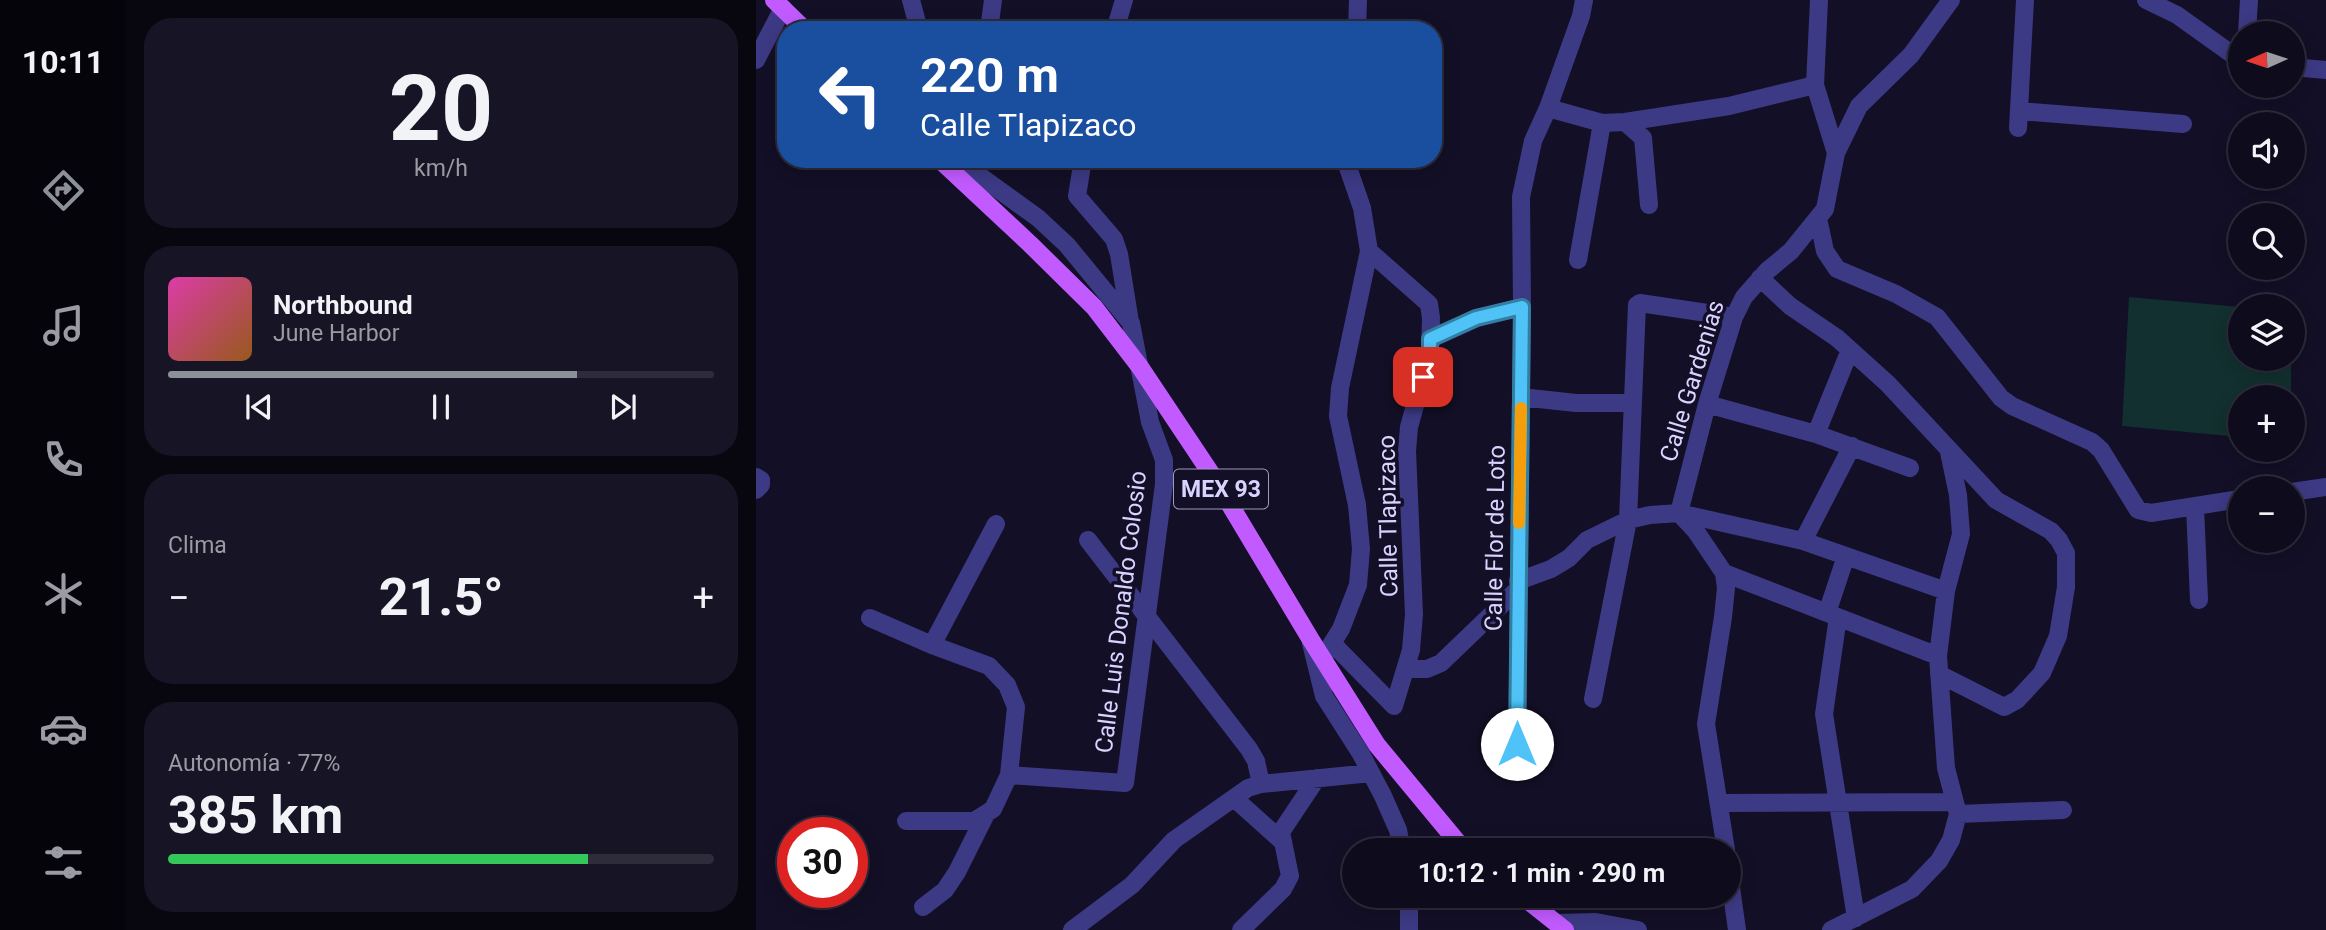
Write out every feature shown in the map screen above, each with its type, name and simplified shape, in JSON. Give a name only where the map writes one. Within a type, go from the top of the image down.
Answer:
[{"type":"main road","points":[[778,4],[796,21]]},
{"type":"main road","name":"MEX 93","points":[[949,168],[1094,307],[1140,367],[1214,478],[1311,640],[1327,651],[1377,745],[1454,838]]},
{"type":"main road","points":[[1537,908],[1561,927]]},
{"type":"street","points":[[911,0],[917,21]]},
{"type":"street","points":[[990,21],[993,0]]},
{"type":"street","points":[[1118,21],[1124,0]]},
{"type":"street","points":[[1357,21],[1358,0]]},
{"type":"street","name":"Calle Flor de Loto","points":[[1517,770],[1521,197],[1533,141],[1548,108],[1581,16],[1584,0]]},
{"type":"street","points":[[1819,0],[1815,85],[1836,153]]},
{"type":"street","name":"Calle Gardenias","points":[[1679,513],[1707,404],[1734,317],[1744,296],[1791,251],[1825,209],[1836,153],[1859,106],[1911,55],[1951,0]]},
{"type":"street","points":[[2025,0],[2019,119],[2183,124]]},
{"type":"street","points":[[2146,0],[2177,15],[2228,51]]},
{"type":"street","points":[[2248,21],[2249,0]]},
{"type":"street","points":[[756,60],[778,4]]},
{"type":"street","points":[[2305,69],[2326,70]]},
{"type":"street","points":[[1548,108],[1602,123],[1625,122],[1729,106],[1815,85]]},
{"type":"street","points":[[1625,122],[1643,138],[1649,205]]},
{"type":"street","points":[[1578,260],[1602,123]]},
{"type":"street","points":[[974,168],[973,171],[1038,218],[1067,245],[1130,323]]},
{"type":"street","name":"Calle Luis Donaldo Colosio","points":[[1009,775],[1125,783],[1164,484],[1164,460],[1150,422],[1119,254],[1114,239],[1077,196],[1081,168]]},
{"type":"street","points":[[1327,651],[1341,629],[1358,585],[1361,549],[1357,505],[1338,416],[1340,388],[1369,251],[1362,208],[1348,168]]},
{"type":"street","points":[[1818,218],[1825,251],[1837,269],[1896,294],[1937,317],[2001,398],[2012,407],[2092,442],[2101,450],[2137,510],[2151,513],[2228,501]]},
{"type":"street","name":"Calle Tlapizaco","points":[[1327,651],[1394,706],[1411,650],[1414,614],[1407,451],[1409,427],[1430,352],[1429,304],[1369,251]]},
{"type":"street","points":[[1760,278],[1790,306],[1837,338],[1888,384],[1996,500],[2051,530],[2066,553],[2066,587],[2058,636],[2042,673],[2017,700],[2004,707],[1939,674]]},
{"type":"street","points":[[1593,699],[1628,520],[1637,305],[1640,303],[1734,317]]},
{"type":"street","points":[[1430,339],[1476,318],[1522,307]]},
{"type":"street","points":[[1816,434],[1850,350]]},
{"type":"street","points":[[1521,397],[1576,403],[1633,403]]},
{"type":"street","points":[[1707,404],[1816,434],[1910,468]]},
{"type":"street","points":[[1803,541],[1852,446]]},
{"type":"street","points":[[1831,930],[1912,889],[1939,861],[1951,840],[1956,808],[1946,768],[1938,656],[1946,591],[1961,534],[1958,495],[1949,452]]},
{"type":"street","points":[[756,477],[761,480],[761,485],[756,490]]},
{"type":"street","points":[[2305,490],[2326,486]]},
{"type":"street","points":[[2195,506],[2199,600]]},
{"type":"street","points":[[1407,668],[1427,669],[1441,663],[1518,585],[1569,558],[1587,540],[1628,520],[1650,515],[1679,513],[1803,541],[1946,591]]},
{"type":"street","points":[[1679,513],[1695,530],[1724,573],[1726,588],[1723,617],[1706,724],[1724,838]]},
{"type":"street","points":[[932,645],[996,524]]},
{"type":"street","points":[[1088,540],[1249,749],[1256,761],[1261,784]]},
{"type":"street","points":[[1846,556],[1832,615],[1824,713],[1856,918]]},
{"type":"street","points":[[1724,573],[1938,656]]},
{"type":"street","points":[[870,618],[989,666],[1007,685],[1016,707],[1009,775],[993,809],[974,821],[906,821]]},
{"type":"street","points":[[1311,640],[1324,696],[1361,754],[1400,838]]},
{"type":"street","points":[[1361,754],[1377,745]]},
{"type":"street","points":[[1072,930],[1132,886],[1174,840],[1248,788],[1261,784],[1371,773]]},
{"type":"street","points":[[1241,930],[1283,888],[1290,876],[1281,832],[1317,778]]},
{"type":"street","points":[[1234,798],[1283,842]]},
{"type":"street","points":[[1719,803],[1838,803],[2063,810]]},
{"type":"street","points":[[923,906],[945,890],[985,816]]},
{"type":"street","points":[[1409,908],[1409,930]]},
{"type":"street","points":[[1734,908],[1737,930]]},
{"type":"street","points":[[1561,927],[1596,922],[1638,930]]},
{"type":"green space","points":[[2129,297],[2228,306],[2228,371],[2291,371],[2291,385],[2228,385],[2228,436],[2122,426]]},
{"type":"slow traffic","points":[[1519,523],[1521,408]]},
{"type":"route","points":[[1423,377],[1430,352],[1430,339],[1476,318],[1522,307],[1517,744]]}]
